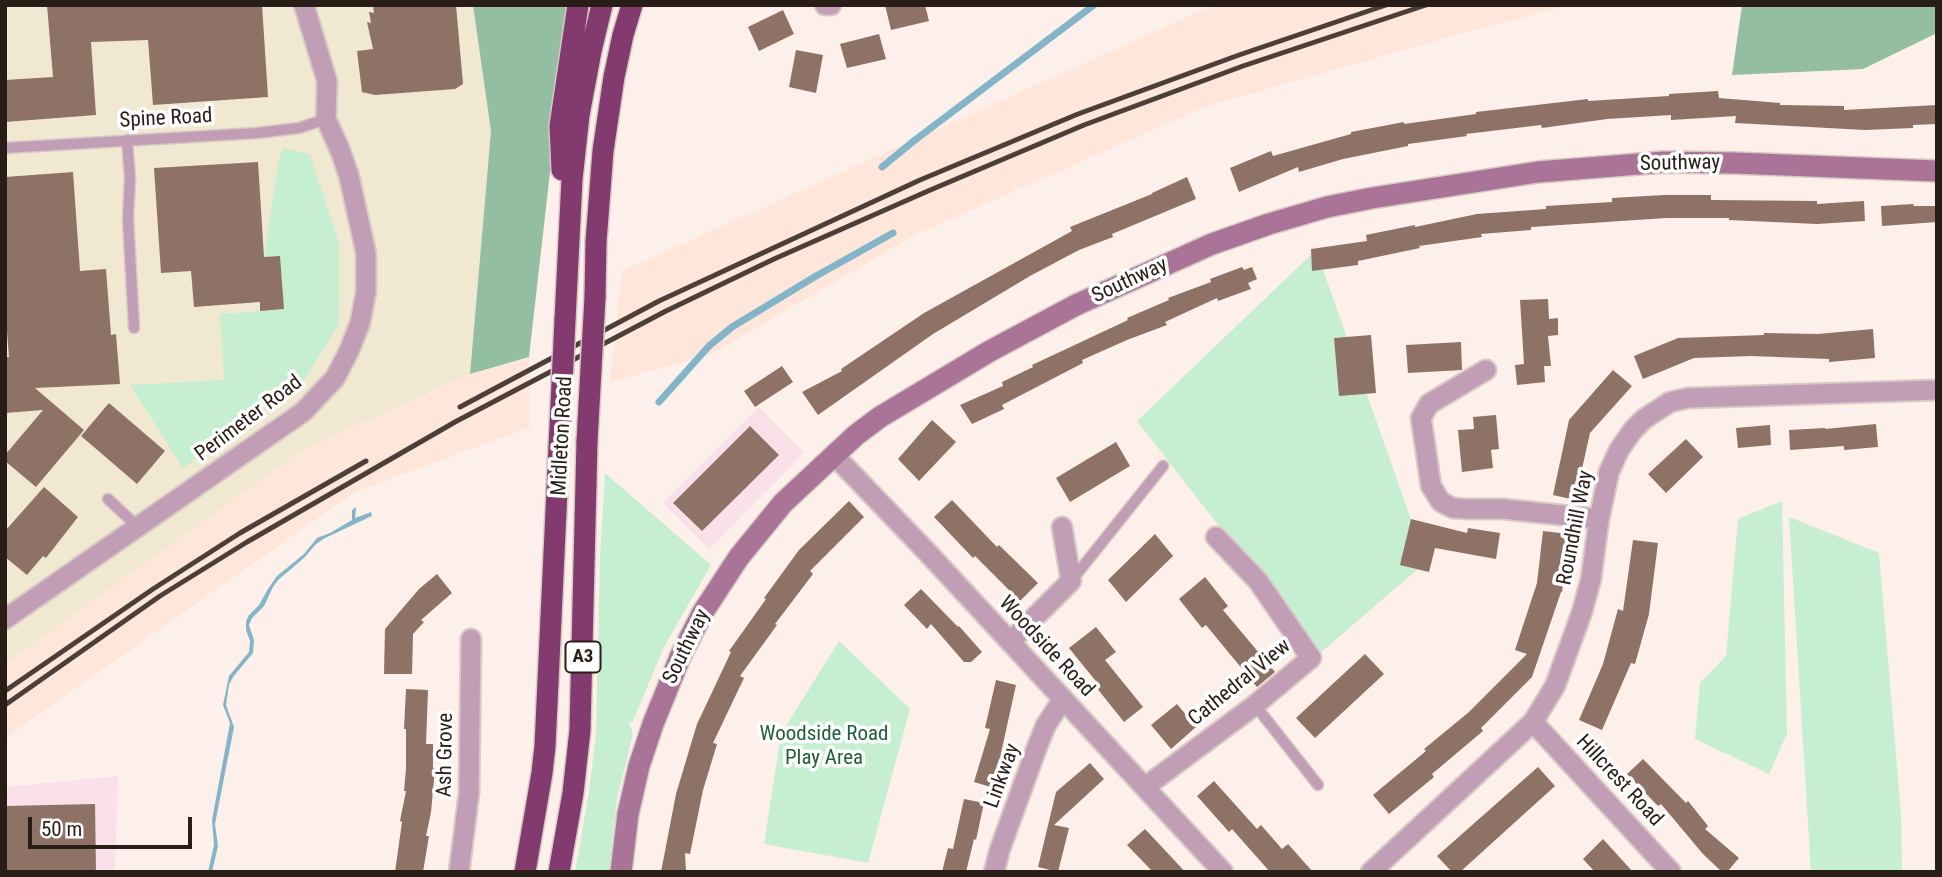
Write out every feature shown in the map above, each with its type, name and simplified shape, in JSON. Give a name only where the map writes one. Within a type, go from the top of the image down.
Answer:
[{"type":"highway","points":[[568,242],[560,125],[578,5]]},
{"type":"highway","name":"Midleton Road","points":[[525,872],[545,746],[572,179],[579,116],[602,5]]},
{"type":"highway","name":"Midleton Road","points":[[559,872],[573,793],[580,730],[587,441],[603,151],[614,77],[632,5]]},
{"type":"street","name":"Perimeter Road","points":[[5,619],[303,412],[335,378],[349,351],[360,323],[366,292],[366,253],[349,176],[326,119],[327,81],[303,5]]},
{"type":"street","points":[[825,5],[831,5]]},
{"type":"street","name":"Southway","points":[[621,872],[628,814],[639,766],[653,724],[681,654],[703,612],[752,539],[783,503],[880,417],[947,375],[1076,305],[1212,244],[1269,224],[1327,207],[1412,191],[1538,172],[1630,164],[1700,162],[1937,171]]},
{"type":"street","points":[[1486,370],[1429,404],[1421,418],[1431,486],[1441,502],[1453,508],[1503,509],[1599,519]]},
{"type":"street","name":"Roundhill Way","points":[[1371,872],[1533,722],[1555,686],[1583,612],[1609,472],[1619,450],[1644,419],[1670,402],[1688,398],[1937,390]]},
{"type":"street","name":"Woodside Road","points":[[834,455],[1223,872]]},
{"type":"street","points":[[1010,642],[1071,580],[1062,527]]},
{"type":"street","name":"Cathedral View","points":[[1144,787],[1255,705],[1311,658],[1258,581],[1216,537]]},
{"type":"street","name":"Ash Grove","points":[[459,872],[469,793],[471,639]]},
{"type":"street","name":"Linkway","points":[[995,872],[1000,849],[1037,747],[1046,725],[1063,699]]},
{"type":"street","name":"Hillcrest Road","points":[[1533,722],[1671,872]]},
{"type":"lane","name":"Spine Road","points":[[5,148],[257,133],[299,128],[326,119]]},
{"type":"lane","points":[[127,140],[134,328]]},
{"type":"lane","points":[[1071,580],[1163,466]]},
{"type":"lane","points":[[108,499],[138,527]]},
{"type":"lane","points":[[1255,705],[1318,785]]},
{"type":"shaded area","points":[[5,5],[483,5],[491,131],[470,374],[303,450],[5,664]]},
{"type":"shaded area","points":[[1214,5],[1571,5],[1207,106],[915,235],[710,355],[610,382],[622,271]]},
{"type":"shaded area","points":[[529,358],[530,427],[355,492],[5,738],[5,664],[303,450],[470,374]]},
{"type":"shaded area","points":[[759,407],[804,453],[709,549],[663,503]]},
{"type":"shaded area","points":[[118,776],[115,872],[5,872],[5,787]]},
{"type":"green space","points":[[473,5],[569,5],[529,357],[470,374],[491,131]]},
{"type":"green space","points":[[1742,5],[1937,5],[1937,33],[1863,69],[1732,75]]},
{"type":"green space","points":[[283,148],[310,154],[339,243],[339,324],[301,385],[183,468],[130,385],[224,380],[220,314],[284,309],[280,256],[264,257]]},
{"type":"green space","points":[[1316,250],[1426,562],[1319,654],[1137,421]]},
{"type":"green space","points":[[605,473],[711,565],[664,647],[633,721],[629,723],[633,734],[617,799],[609,872],[575,872],[596,734]]},
{"type":"green space","points":[[1782,501],[1787,734],[1769,774],[1695,739],[1700,683],[1726,656],[1738,519]]},
{"type":"green space","points":[[1789,517],[1879,553],[1901,814],[1902,872],[1811,872]]},
{"type":"green space","name":"Woodside Road Play Area","points":[[839,641],[910,709],[868,863],[764,844],[781,734]]},
{"type":"water","points":[[356,507],[355,518],[371,512],[372,516],[316,544],[278,580],[264,606],[249,625],[254,640],[253,653],[229,685],[226,705],[234,727],[215,824],[218,846],[212,872],[208,872],[214,845],[212,820],[230,723],[223,705],[229,676],[249,652],[246,621],[277,576],[304,554],[317,538],[352,520],[352,510]]},
{"type":"building","points":[[47,5],[262,5],[268,97],[153,105],[148,40],[91,42],[96,115],[5,122],[5,80],[53,77]]},
{"type":"building","points":[[373,5],[456,5],[463,84],[455,89],[375,95],[362,92],[357,51],[373,49],[367,22],[371,23],[369,12],[374,13]]},
{"type":"building","points":[[885,5],[925,5],[929,21],[891,30]]},
{"type":"building","points":[[783,10],[794,34],[759,51],[748,27]]},
{"type":"building","points":[[879,34],[886,59],[847,68],[840,44]]},
{"type":"building","points":[[796,50],[823,55],[816,93],[789,87]]},
{"type":"building","points":[[1718,91],[1719,98],[1780,105],[1844,106],[1844,110],[1937,105],[1937,124],[1865,130],[1735,123],[1736,116],[1671,120],[1671,115],[1607,119],[1542,128],[1541,125],[1408,144],[1299,172],[1298,167],[1239,192],[1230,168],[1271,151],[1273,156],[1351,132],[1404,122],[1588,99]]},
{"type":"building","points":[[258,162],[264,257],[280,256],[284,309],[260,311],[260,302],[194,307],[191,271],[161,273],[154,168]]},
{"type":"building","points":[[73,172],[80,271],[106,269],[111,335],[116,334],[120,384],[35,388],[84,430],[36,487],[5,461],[5,455],[43,410],[5,413],[5,357],[9,357],[5,306],[5,177]]},
{"type":"building","points":[[1187,177],[1196,199],[1112,234],[1113,237],[1079,250],[1030,276],[933,334],[818,415],[802,392],[842,371],[841,369],[924,313],[1072,231],[1070,227]]},
{"type":"building","points":[[1711,195],[1711,200],[1817,201],[1817,204],[1864,201],[1865,221],[1817,224],[1729,218],[1666,218],[1531,227],[1531,230],[1481,234],[1482,237],[1419,246],[1420,248],[1358,261],[1358,265],[1312,271],[1311,249],[1367,241],[1366,235],[1477,214],[1612,202],[1612,198]]},
{"type":"building","points":[[1881,206],[1937,206],[1937,222],[1882,226]]},
{"type":"building","points":[[1242,267],[1244,270],[1252,267],[1257,279],[1248,283],[1251,289],[1218,301],[1217,298],[1165,322],[1167,325],[1082,360],[1083,363],[1002,405],[1004,409],[972,424],[960,405],[1003,386],[1002,382],[1033,367],[1032,365],[1128,320],[1127,318]]},
{"type":"building","points":[[1548,299],[1549,319],[1558,318],[1558,335],[1548,336],[1551,366],[1544,366],[1545,382],[1517,385],[1515,365],[1524,364],[1520,300]]},
{"type":"building","points":[[1873,329],[1875,358],[1829,362],[1829,359],[1751,356],[1694,358],[1643,379],[1634,356],[1678,338],[1764,333],[1818,334]]},
{"type":"building","points":[[1371,335],[1376,393],[1339,396],[1334,338]]},
{"type":"building","points":[[1461,342],[1462,370],[1408,373],[1406,345]]},
{"type":"building","points":[[782,366],[793,382],[755,407],[744,391]]},
{"type":"building","points":[[1613,370],[1632,386],[1590,433],[1575,500],[1553,495],[1569,420]]},
{"type":"building","points":[[109,403],[165,451],[137,484],[81,436]]},
{"type":"building","points":[[1496,415],[1499,449],[1491,450],[1493,468],[1462,472],[1458,430],[1474,429],[1473,417]]},
{"type":"building","points":[[932,420],[956,442],[919,481],[898,459]]},
{"type":"building","points":[[1876,424],[1878,447],[1844,450],[1844,446],[1790,450],[1789,430]]},
{"type":"building","points":[[1770,425],[1771,445],[1738,448],[1736,428]]},
{"type":"building","points":[[750,426],[779,455],[702,531],[673,503]]},
{"type":"building","points":[[1686,439],[1703,457],[1666,493],[1648,474]]},
{"type":"building","points":[[1116,442],[1130,466],[1070,502],[1056,478]]},
{"type":"building","points":[[44,487],[78,517],[46,558],[43,556],[27,575],[5,557],[5,531]]},
{"type":"building","points":[[952,500],[997,547],[999,545],[1038,583],[1020,601],[934,517]]},
{"type":"building","points":[[849,501],[864,517],[810,571],[813,574],[740,676],[744,678],[713,743],[717,744],[703,790],[690,854],[685,853],[686,872],[661,872],[676,794],[697,724],[731,652],[729,651],[799,550]]},
{"type":"building","points":[[1411,519],[1467,533],[1468,528],[1500,533],[1496,559],[1435,548],[1429,572],[1400,565]]},
{"type":"building","points":[[1543,531],[1569,534],[1562,592],[1532,677],[1481,728],[1483,731],[1389,814],[1373,795],[1469,712],[1527,654],[1515,650],[1537,583]]},
{"type":"building","points":[[1155,534],[1173,556],[1126,602],[1108,580]]},
{"type":"building","points":[[1633,540],[1658,543],[1649,614],[1635,664],[1631,663],[1602,730],[1579,720],[1603,664],[1618,609],[1623,611]]},
{"type":"building","points":[[437,574],[452,593],[421,620],[424,622],[413,634],[412,674],[384,674],[385,629],[419,589]]},
{"type":"building","points":[[1205,577],[1228,606],[1223,610],[1275,672],[1257,687],[1206,625],[1202,628],[1179,599]]},
{"type":"building","points":[[921,589],[982,652],[971,662],[964,662],[931,624],[927,629],[904,605]]},
{"type":"building","points":[[1096,627],[1116,652],[1105,660],[1143,707],[1124,722],[1069,648]]},
{"type":"building","points":[[1365,654],[1384,674],[1315,738],[1296,718]]},
{"type":"building","points":[[996,680],[1016,685],[1001,753],[1004,754],[994,788],[974,782],[990,729],[985,728]]},
{"type":"building","points":[[406,689],[428,690],[426,744],[433,744],[435,769],[423,872],[395,872],[406,791]]},
{"type":"building","points":[[1177,704],[1196,727],[1171,749],[1151,725]]},
{"type":"building","points":[[1643,759],[1686,803],[1688,801],[1708,826],[1705,829],[1739,858],[1727,872],[1722,872],[1703,854],[1661,804],[1658,806],[1627,774]]},
{"type":"building","points":[[1090,763],[1104,779],[1054,825],[1069,828],[1058,872],[1038,867],[1056,792]]},
{"type":"building","points":[[1538,767],[1555,786],[1460,872],[1452,872],[1437,856]]},
{"type":"building","points":[[1214,781],[1257,829],[1261,825],[1282,849],[1288,844],[1313,872],[1270,872],[1232,829],[1229,832],[1197,796]]},
{"type":"building","points":[[964,799],[984,803],[976,840],[974,839],[966,872],[942,872],[948,848],[953,849]]},
{"type":"building","points":[[95,804],[96,872],[5,872],[5,806]]},
{"type":"building","points":[[1145,829],[1185,872],[1153,872],[1127,845]]},
{"type":"building","points":[[1603,839],[1633,872],[1595,872],[1583,859]]},
{"type":"waterway","points":[[882,167],[1094,5]]},
{"type":"waterway","points":[[659,402],[709,346],[732,327],[893,233]]},
{"type":"railway","points":[[460,407],[659,301],[920,180],[1078,114],[1386,5]]},
{"type":"railway","points":[[5,705],[160,596],[247,542],[455,422],[666,311],[774,259],[1084,125],[1243,66],[1426,5]]},
{"type":"railway","points":[[5,691],[240,533],[366,461]]}]
